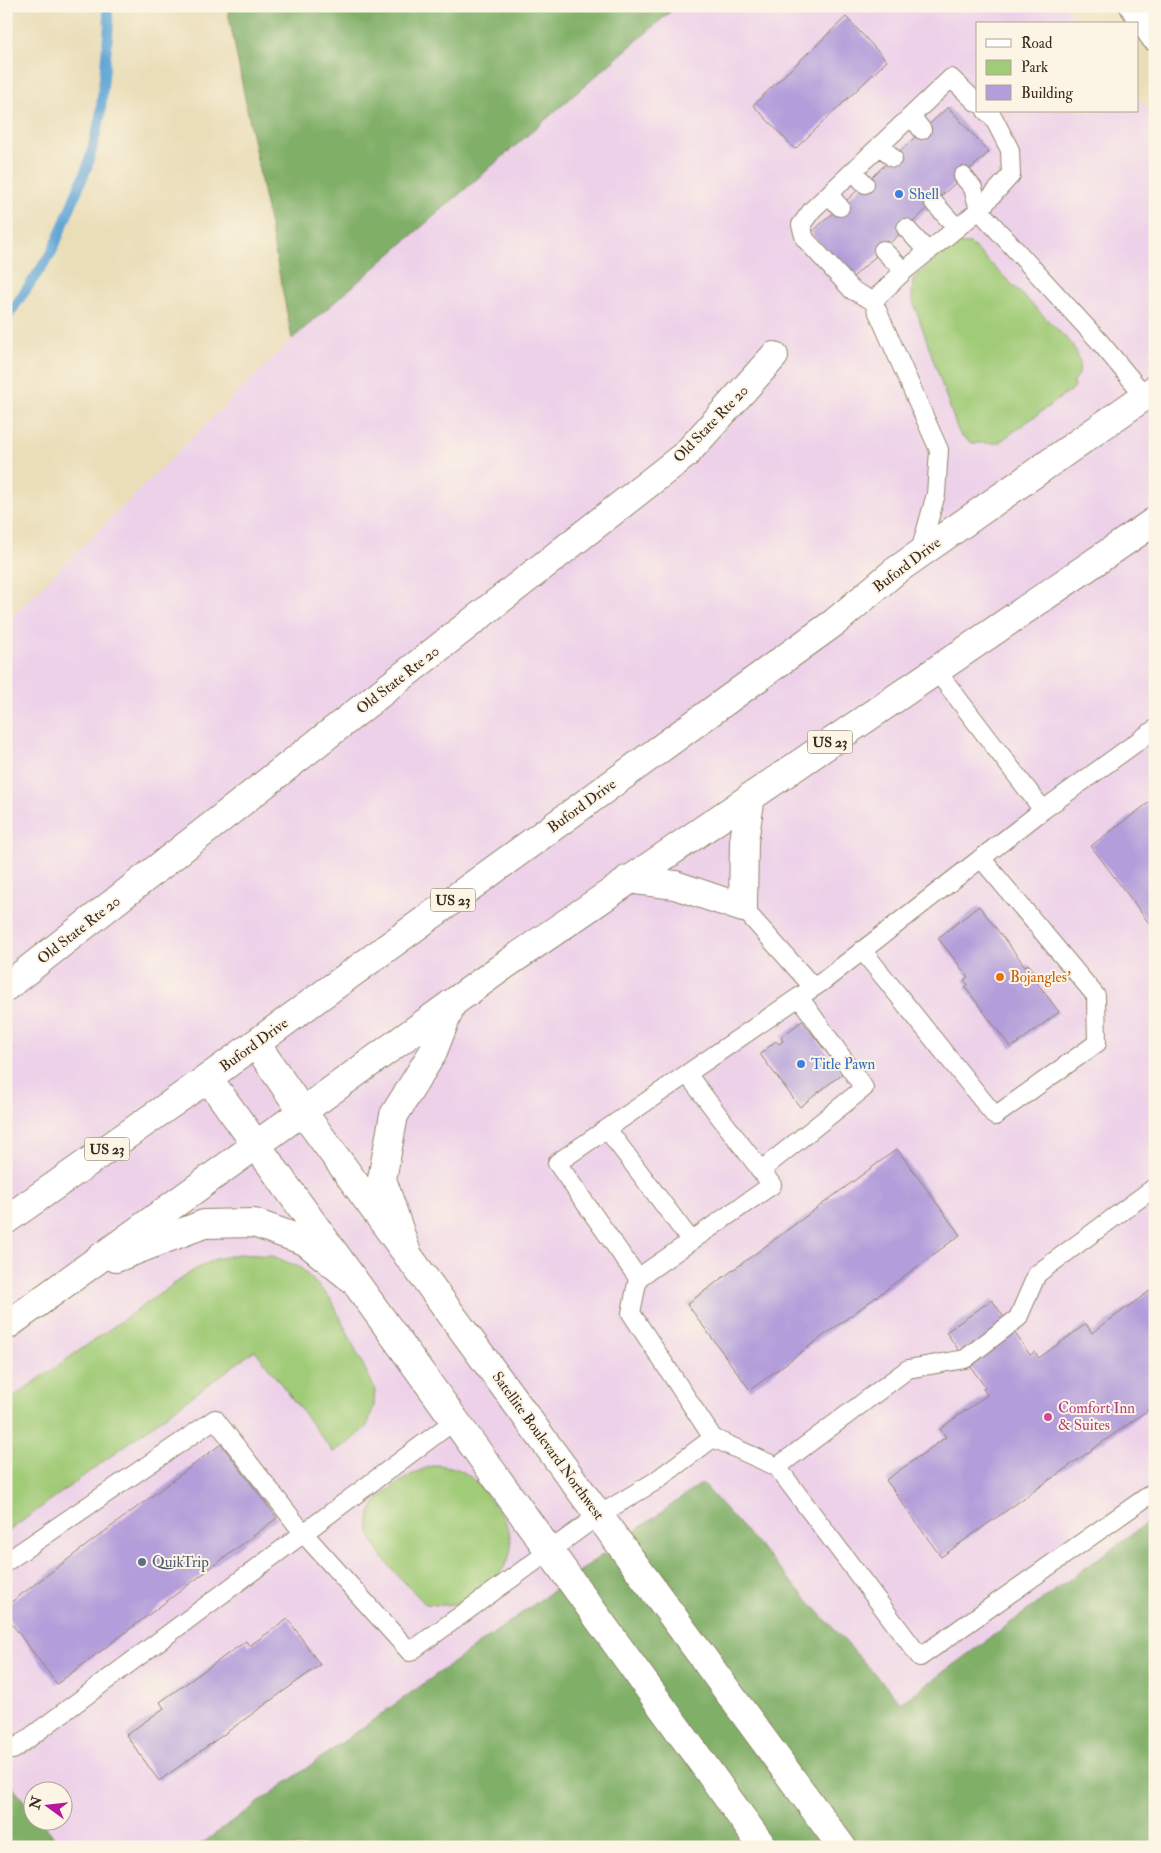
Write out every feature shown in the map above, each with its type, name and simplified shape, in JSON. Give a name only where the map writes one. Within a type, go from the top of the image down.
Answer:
[{"type":"main road","points":[[1134,6],[1155,37]]},
{"type":"main road","name":"Old State Rte 20","points":[[6,987],[686,454],[774,356]]},
{"type":"main road","name":"Buford Drive","points":[[6,1220],[256,1044],[835,622],[894,572],[1150,393]]},
{"type":"main road","name":"US 23","points":[[6,1326],[452,1003],[628,879],[1155,520]]},
{"type":"main road","points":[[628,879],[674,885],[744,908],[744,841],[751,796]]},
{"type":"main road","points":[[408,1256],[382,1179],[394,1115],[432,1054],[452,1003]]},
{"type":"main road","name":"Satellite Boulevard Northwest","points":[[256,1044],[302,1111],[842,1847]]},
{"type":"main road","points":[[208,1078],[763,1847]]},
{"type":"main road","points":[[79,1272],[204,1224],[254,1223],[305,1241],[353,1280]]},
{"type":"lane","points":[[919,555],[936,494],[939,450],[874,301],[852,290],[805,239],[801,225],[812,210],[834,201],[859,178],[880,145],[951,78],[976,102]]},
{"type":"lane","points":[[874,301],[904,271],[979,210],[1011,175],[1010,150],[993,117],[987,112]]},
{"type":"lane","points":[[911,116],[922,130]]},
{"type":"lane","points":[[880,145],[893,158]]},
{"type":"lane","points":[[963,176],[973,188],[979,210],[1150,393]]},
{"type":"lane","points":[[934,203],[957,228]]},
{"type":"lane","points":[[906,228],[928,252]]},
{"type":"lane","points":[[883,250],[904,271]]},
{"type":"lane","points":[[936,670],[1043,810]]},
{"type":"lane","points":[[638,1278],[556,1163],[806,992],[1043,810],[1155,729]]},
{"type":"lane","points":[[862,950],[995,1116],[1097,1043],[1096,996],[981,858]]},
{"type":"lane","points":[[744,908],[806,992],[864,1088],[760,1171]]},
{"type":"lane","points":[[687,1074],[772,1185],[638,1278],[631,1313],[712,1438],[776,1467],[920,1657],[1155,1491]]},
{"type":"lane","points":[[607,1129],[691,1241]]},
{"type":"lane","points":[[776,1467],[908,1369],[965,1359],[1018,1318],[1037,1274],[1155,1187]]},
{"type":"lane","points":[[6,1562],[216,1419],[304,1534],[410,1652],[599,1515],[654,1482],[712,1438]]},
{"type":"lane","points":[[6,1742],[13,1750],[454,1421]]},
{"type":"shaded area","points":[[677,6],[1065,6],[1077,22],[976,22],[976,112],[1138,112],[1138,98],[1155,119],[1155,1517],[901,1703],[702,1483],[197,1847],[62,1847],[48,1830],[72,1830],[72,1780],[22,1780],[22,1799],[6,1779],[6,622],[292,339]]},
{"type":"green space","points":[[227,6],[677,6],[292,339]]},
{"type":"green space","points":[[954,243],[971,244],[1072,344],[1080,362],[1079,374],[1073,382],[1074,388],[998,443],[972,443],[961,436],[912,298],[913,279]]},
{"type":"green space","points":[[238,1254],[273,1256],[301,1268],[331,1299],[375,1389],[374,1406],[367,1426],[353,1440],[333,1452],[255,1350],[6,1533],[6,1402],[191,1272],[213,1260]]},
{"type":"green space","points":[[437,1465],[460,1470],[487,1495],[507,1525],[511,1546],[510,1554],[501,1572],[487,1587],[463,1602],[449,1605],[425,1604],[388,1564],[377,1549],[370,1534],[369,1518],[375,1504],[390,1489],[406,1478],[418,1471]]},
{"type":"green space","points":[[702,1483],[901,1703],[1155,1517],[1155,1847],[197,1847]]},
{"type":"green space","points":[[6,1779],[22,1799],[22,1830],[48,1830],[62,1847],[6,1847]]},
{"type":"building","points":[[846,17],[887,61],[795,149],[753,105]]},
{"type":"building","name":"Shell","points":[[948,107],[989,152],[852,278],[811,233]]},
{"type":"building","points":[[1155,798],[1155,931],[1091,846]]},
{"type":"building","name":"Bojangles'","points":[[979,906],[1025,966],[1028,964],[1035,973],[1032,976],[1059,1012],[1011,1048],[965,987],[968,985],[964,980],[968,977],[938,938]]},
{"type":"building","name":"Title Pawn","points":[[802,1021],[843,1073],[800,1107],[760,1054],[776,1041],[779,1044],[783,1041],[781,1037]]},
{"type":"building","points":[[897,1149],[960,1235],[750,1390],[687,1304]]},
{"type":"building","name":"Comfort Inn & Suites","points":[[1151,1290],[1155,1296],[1155,1405],[941,1557],[886,1480],[946,1437],[940,1429],[987,1395],[983,1389],[985,1387],[946,1332],[992,1300],[1030,1355],[1035,1352],[1039,1358],[1086,1324],[1092,1333]]},
{"type":"building","name":"QuikTrip","points":[[221,1444],[277,1518],[57,1684],[6,1616],[6,1606]]},
{"type":"building","points":[[288,1619],[320,1665],[159,1781],[126,1735],[164,1708],[160,1702],[246,1641],[249,1646]]},
{"type":"waterway","points":[[6,319],[52,252],[88,165],[100,118],[109,25],[107,6]]},
{"type":"place","name":"Shell","points":[[899,194]]},
{"type":"place","name":"Bojangles'","points":[[1000,977]]},
{"type":"place","name":"Title Pawn","points":[[801,1064]]},
{"type":"place","name":"Comfort Inn & Suites","points":[[1048,1417]]},
{"type":"place","name":"QuikTrip","points":[[142,1562]]}]
